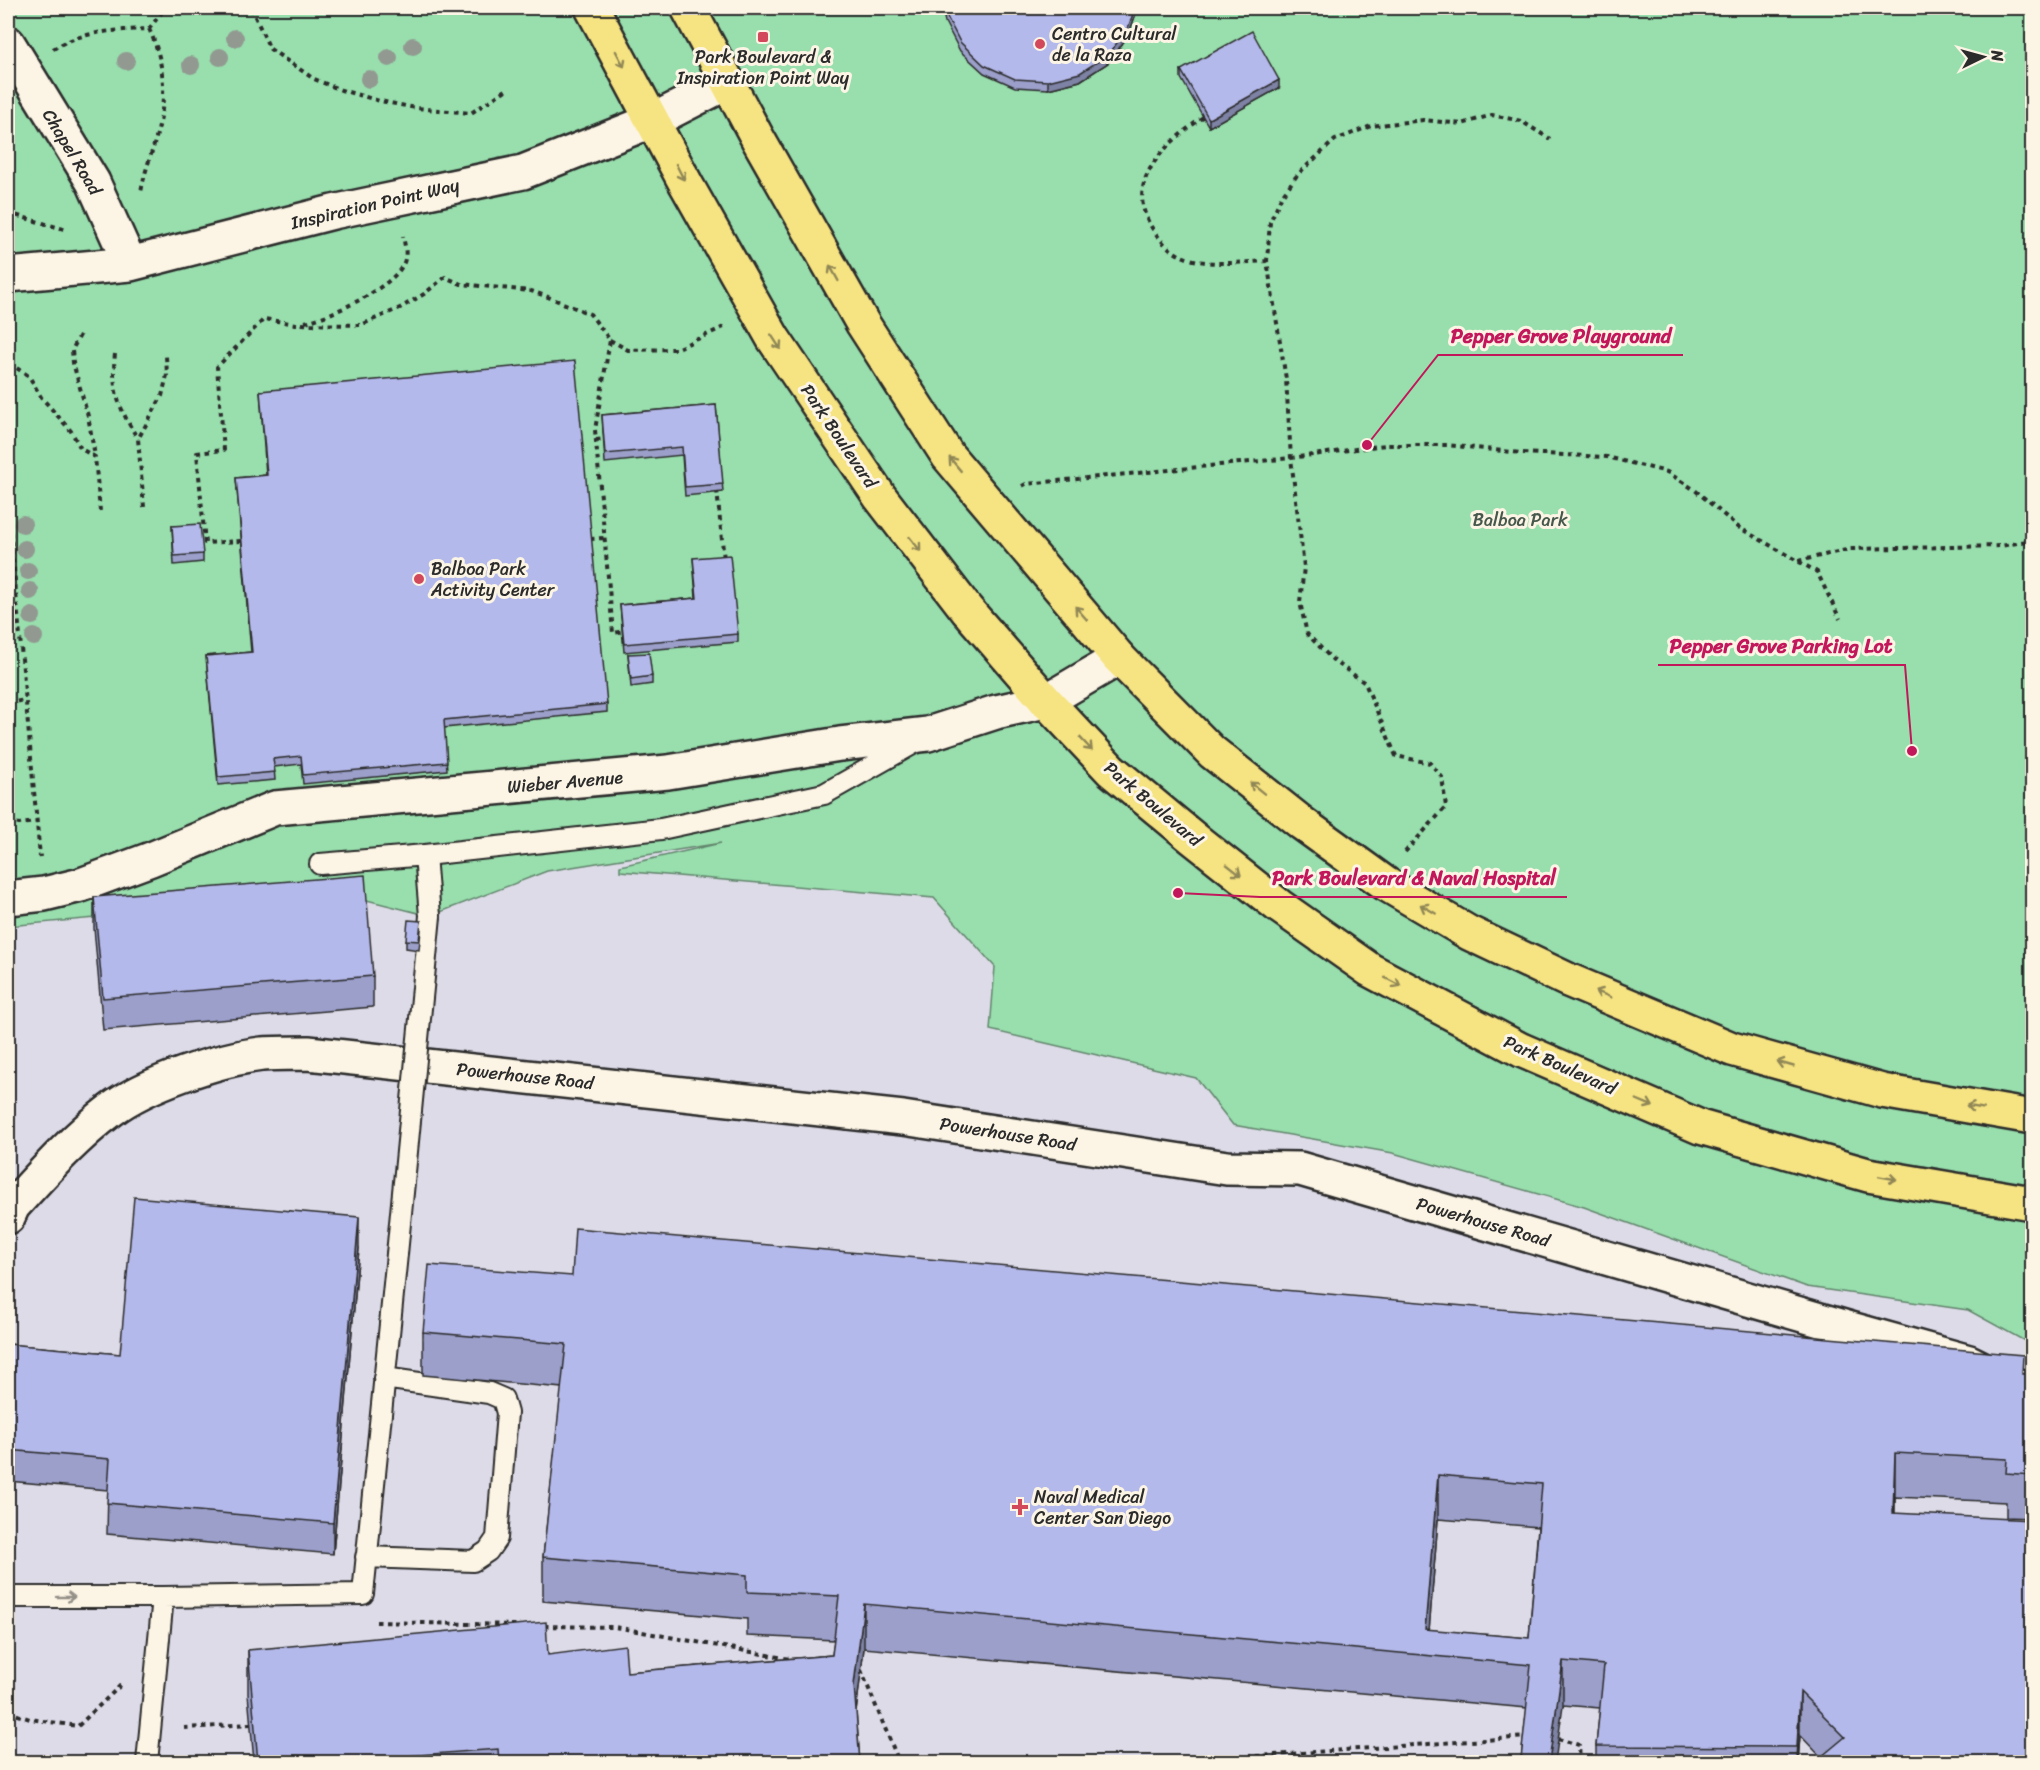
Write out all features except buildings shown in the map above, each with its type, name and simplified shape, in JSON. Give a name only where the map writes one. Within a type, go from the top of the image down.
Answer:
[{"type":"main road","name":"Park Boulevard","points":[[592,8],[773,338],[880,497],[967,610],[1046,701],[1111,770],[1192,838],[1279,906],[1370,970],[1521,1050],[1700,1127],[1868,1174],[2032,1203]]},
{"type":"main road","points":[[688,8],[862,324],[948,456],[1119,658],[1212,752],[1303,824],[1386,884],[1469,933],[1568,980],[1732,1049],[1882,1091],[2032,1117]]},
{"type":"street","name":"Chapel Road","points":[[8,43],[93,182],[130,264]]},
{"type":"street","name":"Inspiration Point Way","points":[[8,274],[130,264],[333,212],[523,172],[654,120],[728,82]]},
{"type":"street","name":"Wieber Avenue","points":[[8,898],[44,894],[81,885],[275,808],[668,772],[840,744],[928,734],[996,712],[1046,701],[1119,658]]},
{"type":"street","name":"Powerhouse Road","points":[[8,1217],[13,1206],[63,1152],[113,1109],[161,1082],[221,1063],[261,1054],[308,1053],[903,1118],[1227,1168],[1300,1168],[1969,1362],[2032,1393]]},
{"type":"lane","points":[[320,864],[661,829],[824,794],[928,734]]},
{"type":"lane","points":[[8,1597],[363,1594],[430,916],[425,855]]},
{"type":"lane","points":[[366,1557],[473,1561],[488,1551],[497,1538],[507,1413],[503,1399],[489,1393],[384,1378]]},
{"type":"lane","points":[[147,1762],[163,1597]]},
{"type":"path","points":[[49,52],[65,41],[102,32],[149,29],[165,8]]},
{"type":"path","points":[[251,8],[270,49],[314,79],[368,98],[416,108],[471,113],[509,88]]},
{"type":"path","points":[[144,174],[158,133],[164,95],[157,46],[149,29]]},
{"type":"path","points":[[1404,854],[1446,807],[1442,777],[1430,763],[1396,756],[1365,683],[1333,660],[1307,634],[1300,602],[1304,567],[1291,458],[1286,379],[1267,261],[1270,222],[1281,197],[1298,174],[1335,140],[1371,126],[1423,120],[1462,124],[1492,116],[1521,122],[1550,139]]},
{"type":"path","points":[[1203,117],[1175,137],[1155,160],[1144,182],[1142,205],[1150,225],[1165,246],[1189,258],[1212,262],[1267,261]]},
{"type":"path","points":[[8,213],[68,231]]},
{"type":"path","points":[[296,324],[318,320],[394,279],[405,259],[404,240]]},
{"type":"path","points":[[205,543],[197,453],[224,450],[217,367],[264,319],[296,324],[361,325],[400,308],[445,278],[461,284],[531,291],[548,297],[590,314],[610,340],[628,350],[676,349],[726,326]]},
{"type":"path","points":[[80,335],[72,350],[73,363],[88,416],[95,457],[100,511]]},
{"type":"path","points":[[610,340],[596,430],[604,538],[613,633],[636,630]]},
{"type":"path","points":[[115,354],[113,376],[116,395],[125,418],[138,439],[144,507]]},
{"type":"path","points":[[138,439],[162,396],[167,375],[165,356]]},
{"type":"path","points":[[8,367],[15,367],[29,376],[41,397],[71,431],[81,449],[95,457]]},
{"type":"path","points":[[596,440],[608,439]]},
{"type":"path","points":[[1016,489],[1026,484],[1291,458],[1384,445],[1447,445],[1522,453],[1607,457],[1667,472],[1695,489],[1738,527],[1816,572],[1840,619]]},
{"type":"path","points":[[716,485],[725,563]]},
{"type":"path","points":[[8,505],[44,894]]},
{"type":"path","points":[[590,539],[604,538]]},
{"type":"path","points":[[1797,561],[1850,549],[2001,546],[2032,540]]},
{"type":"path","points":[[197,544],[241,541]]},
{"type":"path","points":[[8,703],[25,700]]},
{"type":"path","points":[[8,823],[36,822]]},
{"type":"path","points":[[396,1622],[523,1625]]},
{"type":"path","points":[[534,1626],[615,1628],[801,1661]]},
{"type":"path","points":[[861,1670],[899,1762]]},
{"type":"path","points":[[8,1712],[30,1719],[78,1726],[123,1683]]},
{"type":"path","points":[[184,1728],[251,1724]]},
{"type":"path","points":[[1175,1762],[1528,1737]]},
{"type":"path","points":[[1558,1739],[1579,1745],[1580,1762]]},
{"type":"shaded area","name":"Naval Medical Center San Diego","points":[[773,835],[2032,1251],[2032,1762],[8,1762],[8,926],[347,895],[430,916],[547,871]]},
{"type":"green space","name":"Balboa Park","points":[[8,8],[2032,8],[2032,1345],[1968,1310],[1807,1287],[1584,1207],[1393,1153],[1233,1125],[1196,1078],[990,1030],[995,967],[934,898],[620,871],[620,866],[721,843],[547,871],[430,916],[347,895],[8,926]]},
{"type":"place","name":"Park Boulevard & Inspiration Point Way","points":[[763,37]]},
{"type":"place","name":"Centro Cultural de la Raza","points":[[1040,44]]},
{"type":"place","name":"Pepper Grove Playground","points":[[1367,445]]},
{"type":"place","name":"Balboa Park Activity Center","points":[[419,579]]},
{"type":"place","name":"Pepper Grove Parking Lot","points":[[1912,751]]},
{"type":"place","name":"Park Boulevard & Naval Hospital","points":[[1178,893]]},
{"type":"place","name":"Naval Medical Center San Diego","points":[[1020,1507]]}]
